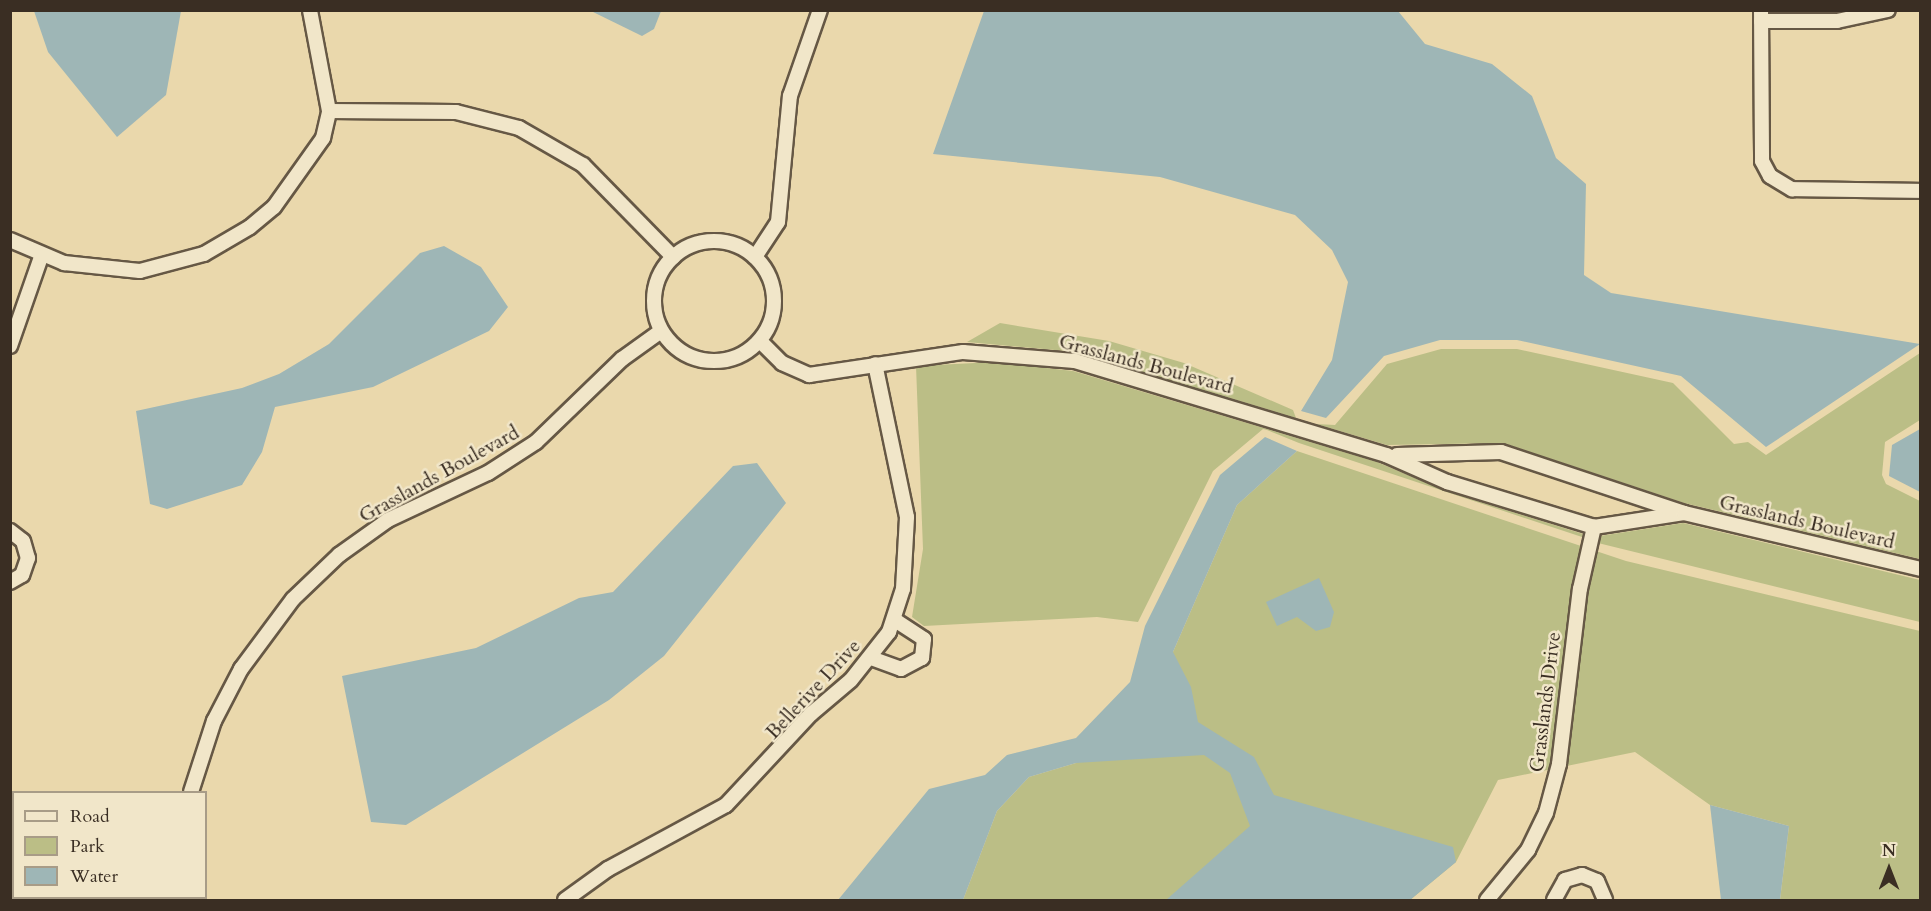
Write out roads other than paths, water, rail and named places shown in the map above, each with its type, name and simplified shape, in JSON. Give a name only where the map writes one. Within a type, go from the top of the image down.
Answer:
[{"type":"street","points":[[10,240],[41,257],[102,270],[140,271],[220,246],[274,207],[323,138],[328,111],[310,10]]},
{"type":"street","points":[[755,257],[778,222],[790,96],[820,10]]},
{"type":"street","points":[[1888,10],[1837,21],[1761,16],[1762,160],[1770,176],[1792,189],[1920,191]]},
{"type":"street","points":[[328,111],[456,112],[519,128],[583,165],[673,257]]},
{"type":"street","points":[[723,242],[755,257],[766,272],[774,307],[760,341],[745,353],[708,361],[673,346],[661,331],[654,292],[673,257],[688,247],[723,242]]},
{"type":"street","points":[[10,346],[41,257]]},
{"type":"street","name":"Grasslands Boulevard","points":[[190,791],[214,721],[241,669],[293,599],[339,555],[388,520],[488,473],[536,442],[622,358],[661,331]]},
{"type":"street","name":"Grasslands Boulevard","points":[[760,341],[782,363],[809,375],[963,352],[1075,361],[1386,455],[1447,482],[1594,527],[1684,513]]},
{"type":"street","name":"Bellerive Drive","points":[[565,900],[608,869],[726,805],[871,658],[895,620],[903,590],[907,517],[875,364]]},
{"type":"street","name":"Grasslands Boulevard","points":[[1386,455],[1501,452],[1684,513],[1920,569]]},
{"type":"street","name":"Grasslands Drive","points":[[1487,900],[1528,850],[1546,813],[1559,764],[1578,600],[1594,527]]},
{"type":"street","points":[[10,531],[23,541],[28,558],[22,574],[10,582]]},
{"type":"street","points":[[871,658],[901,669],[922,658],[924,639],[895,620]]},
{"type":"street","points":[[1554,900],[1565,880],[1582,875],[1597,881],[1605,900]]},
{"type":"water","points":[[34,11],[181,11],[166,95],[117,137],[48,52]]},
{"type":"water","points":[[591,11],[661,11],[654,29],[642,36]]},
{"type":"water","points":[[984,11],[1398,11],[1425,44],[1492,64],[1532,96],[1556,158],[1586,184],[1584,275],[1611,293],[1920,344],[1766,447],[1681,376],[1517,340],[1440,340],[1384,356],[1326,418],[1301,411],[1332,360],[1348,282],[1332,250],[1295,215],[1160,177],[933,154]]},
{"type":"water","points":[[444,246],[481,267],[508,307],[489,331],[373,387],[275,407],[262,452],[242,485],[167,509],[150,504],[136,411],[242,388],[279,374],[329,344],[420,253]]},
{"type":"water","points":[[1920,429],[1920,492],[1889,476],[1892,445]]},
{"type":"water","points":[[1265,437],[1297,451],[1237,505],[1173,652],[1191,687],[1198,722],[1254,757],[1274,795],[1453,847],[1456,862],[1410,900],[1166,900],[1250,826],[1230,773],[1204,755],[1076,763],[1029,777],[997,811],[963,900],[838,900],[929,789],[985,775],[1007,755],[1076,738],[1130,682],[1145,626],[1220,475]]},
{"type":"water","points":[[757,463],[786,503],[664,656],[609,700],[406,825],[371,822],[342,676],[476,648],[579,598],[613,592],[733,466]]},
{"type":"water","points":[[1319,578],[1334,612],[1330,627],[1316,631],[1297,617],[1277,626],[1266,602]]},
{"type":"water","points":[[1710,805],[1789,826],[1780,900],[1721,900]]}]
